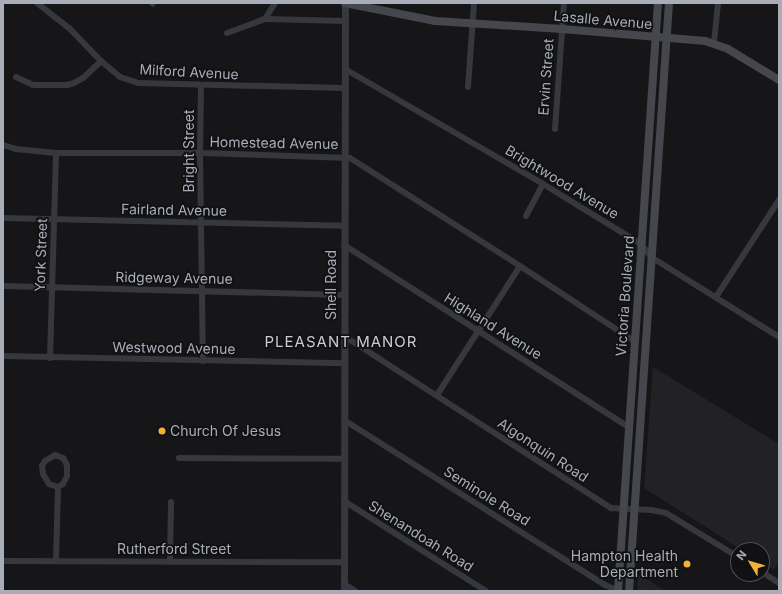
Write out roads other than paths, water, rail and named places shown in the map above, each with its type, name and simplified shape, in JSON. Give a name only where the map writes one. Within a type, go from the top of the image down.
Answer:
[{"type":"main road","name":"Lasalle Avenue","points":[[345,3],[412,17],[472,24],[562,29],[714,43],[728,49],[779,80]]},
{"type":"main road","name":"Victoria Boulevard","points":[[618,591],[658,3]]},
{"type":"main road","name":"Victoria Boulevard","points":[[629,591],[669,3]]},
{"type":"street","name":"Milford Avenue","points":[[37,3],[70,29],[101,61],[120,77],[138,83],[344,88]]},
{"type":"street","points":[[265,19],[275,3]]},
{"type":"street","name":"Shell Road","points":[[344,588],[345,3]]},
{"type":"street","points":[[468,87],[474,3]]},
{"type":"street","name":"Ervin Street","points":[[554,129],[564,3]]},
{"type":"street","points":[[714,43],[718,3]]},
{"type":"street","points":[[227,33],[265,19],[345,21]]},
{"type":"street","points":[[16,77],[33,84],[67,85],[83,78],[101,61]]},
{"type":"street","name":"Brightwood Avenue","points":[[345,69],[543,184],[641,244],[651,257],[779,337]]},
{"type":"street","name":"Bright Street","points":[[201,85],[200,153],[203,361]]},
{"type":"street","name":"Homestead Avenue","points":[[3,145],[56,153],[200,153],[344,157],[357,161],[634,341]]},
{"type":"street","name":"York Street","points":[[50,358],[56,153]]},
{"type":"street","points":[[526,216],[543,184]]},
{"type":"street","points":[[716,297],[779,200]]},
{"type":"street","name":"Fairland Avenue","points":[[3,218],[344,226]]},
{"type":"street","name":"Highland Avenue","points":[[344,245],[630,427]]},
{"type":"street","points":[[438,395],[520,266]]},
{"type":"street","name":"Ridgeway Avenue","points":[[3,286],[344,295]]},
{"type":"street","name":"Algonquin Road","points":[[344,336],[614,509],[651,510],[666,514],[730,553]]},
{"type":"street","name":"Westwood Avenue","points":[[3,356],[344,363]]},
{"type":"street","name":"Seminole Road","points":[[344,420],[605,585],[618,591]]},
{"type":"street","points":[[55,455],[63,458],[67,465],[67,476],[64,484],[58,487],[49,484],[43,474],[42,466],[45,461],[55,455]]},
{"type":"street","points":[[179,458],[344,459]]},
{"type":"street","points":[[56,560],[58,487]]},
{"type":"street","points":[[170,561],[171,502]]},
{"type":"street","name":"Shenandoah Road","points":[[344,502],[486,591]]},
{"type":"street","name":"Rutherford Street","points":[[3,561],[344,562]]},
{"type":"street","points":[[770,577],[779,583]]},
{"type":"street","points":[[344,588],[355,591]]},
{"type":"place","name":"Church Of Jesus","points":[[162,431]]},
{"type":"place","name":"Hampton Health Department","points":[[687,564]]},
{"type":"district","name":"PLEASANT MANOR","points":[[341,342]]}]
